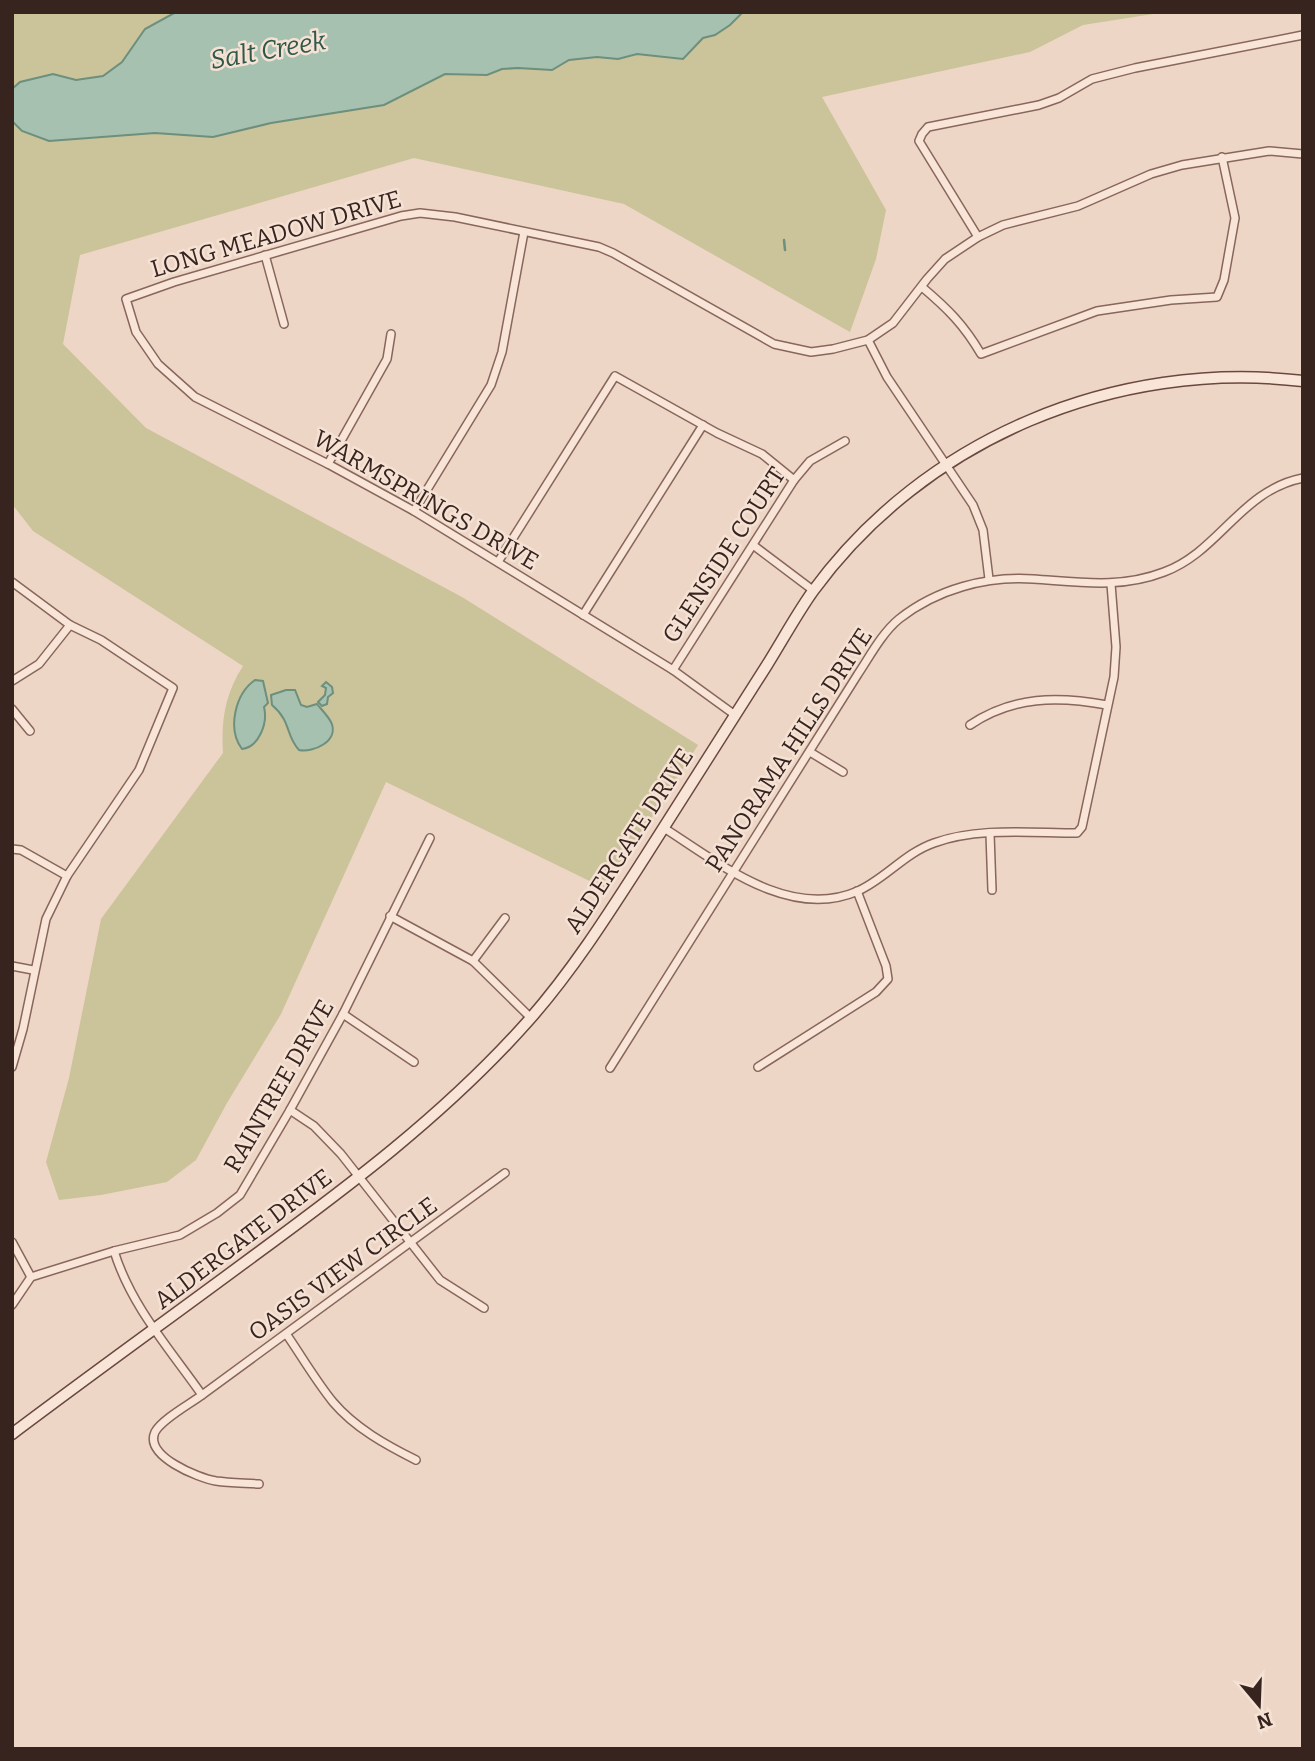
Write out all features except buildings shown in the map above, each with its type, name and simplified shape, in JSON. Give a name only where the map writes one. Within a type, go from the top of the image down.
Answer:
[{"type":"street","points":[[978,237],[919,141],[928,127],[1040,105],[1059,98],[1092,79],[1135,68],[1303,35]]},
{"type":"street","points":[[989,579],[983,530],[973,505],[887,377],[868,340],[893,323],[946,259],[978,237],[1003,225],[1078,205],[1151,174],[1222,157],[1269,151],[1303,154]]},
{"type":"street","points":[[922,287],[959,320],[981,354],[1097,310],[1217,297],[1224,280],[1235,218],[1222,157]]},
{"type":"street","name":"LONG MEADOW DRIVE","points":[[126,299],[265,255],[401,216],[420,214],[455,217],[599,247],[774,344],[811,352],[868,340]]},
{"type":"street","points":[[414,511],[491,385],[502,352],[524,232]]},
{"type":"street","points":[[265,255],[284,324]]},
{"type":"street","name":"WARMSPRINGS DRIVE","points":[[126,299],[136,332],[158,364],[194,397],[328,464],[414,511],[673,670],[735,715]]},
{"type":"street","points":[[328,464],[387,359],[391,334]]},
{"type":"street","points":[[498,562],[615,376],[762,454],[794,480]]},
{"type":"street","name":"ALDERGATE DRIVE","points":[[12,1434],[360,1178],[421,1127],[480,1072],[531,1018],[600,928],[814,591],[860,536],[902,499],[946,464],[1019,424],[1066,405],[1114,391],[1208,377],[1247,376],[1303,381]]},
{"type":"street","points":[[583,615],[704,425]]},
{"type":"street","name":"GLENSIDE COURT","points":[[673,670],[794,480],[810,461],[845,441]]},
{"type":"street","name":"PANORAMA HILLS DRIVE","points":[[610,1068],[858,674],[898,621],[924,603],[953,590],[989,579],[1111,584],[1133,582],[1166,572],[1204,547],[1248,503],[1282,484],[1303,478]]},
{"type":"street","points":[[753,545],[814,591]]},
{"type":"street","points":[[12,582],[70,625],[101,640],[173,688],[139,770],[67,876],[46,919],[33,970],[23,1029],[12,1067]]},
{"type":"street","points":[[664,828],[733,872],[757,884],[794,897],[828,899],[857,891],[911,854],[933,843],[958,836],[1077,833],[1082,827],[1114,677],[1116,647],[1111,584]]},
{"type":"street","points":[[12,681],[39,664],[70,625]]},
{"type":"street","points":[[970,725],[997,709],[1027,701],[1048,698],[1107,705]]},
{"type":"street","points":[[12,709],[30,731]]},
{"type":"street","points":[[810,752],[843,772]]},
{"type":"street","points":[[990,834],[992,890]]},
{"type":"street","name":"RAINTREE DRIVE","points":[[31,1277],[114,1251],[180,1236],[240,1195],[343,1014],[430,838]]},
{"type":"street","points":[[12,849],[21,850],[67,876]]},
{"type":"street","points":[[758,1067],[876,992],[888,979],[886,966],[857,891]]},
{"type":"street","points":[[390,916],[473,961],[531,1018]]},
{"type":"street","points":[[473,961],[505,918]]},
{"type":"street","points":[[12,966],[33,970]]},
{"type":"street","points":[[343,1014],[414,1062]]},
{"type":"street","points":[[290,1110],[314,1126],[360,1178],[440,1280],[484,1308]]},
{"type":"street","name":"OASIS VIEW CIRCLE","points":[[259,1484],[215,1481],[197,1476],[159,1455],[154,1444],[154,1435],[159,1426],[505,1173]]},
{"type":"street","points":[[12,1242],[31,1277],[12,1305]]},
{"type":"street","points":[[114,1251],[122,1279],[139,1310],[202,1395]]},
{"type":"street","points":[[286,1335],[333,1402],[358,1425],[416,1460]]},
{"type":"shaded area","points":[[12,12],[1166,12],[1083,25],[1030,52],[822,97],[886,210],[876,259],[850,332],[624,204],[414,158],[80,255],[63,344],[146,428],[462,597],[698,745],[606,889],[386,782],[281,1014],[196,1160],[167,1182],[59,1200],[46,1162],[69,1078],[101,919],[223,753],[226,708],[232,687],[243,666],[33,531],[12,504]]},
{"type":"water","name":"Salt Creek","points":[[176,12],[743,12],[715,35],[703,38],[683,59],[637,54],[618,59],[597,57],[569,60],[552,70],[518,68],[502,69],[487,75],[445,74],[384,105],[271,123],[213,137],[155,133],[49,141],[22,131],[12,121],[12,89],[20,82],[53,74],[76,80],[103,76],[122,62],[145,29]]},
{"type":"water","points":[[255,680],[263,681],[268,703],[264,707],[265,720],[257,739],[242,749],[235,732],[235,712],[242,694]]},
{"type":"water","points":[[326,682],[332,687],[333,693],[328,697],[327,704],[322,706],[318,702],[325,695],[326,688],[322,686]]},
{"type":"water","points":[[295,690],[301,705],[307,707],[317,704],[328,717],[333,729],[329,740],[324,744],[311,750],[299,750],[283,717],[272,705],[271,695]]},
{"type":"waterway","points":[[784,240],[785,250]]}]
